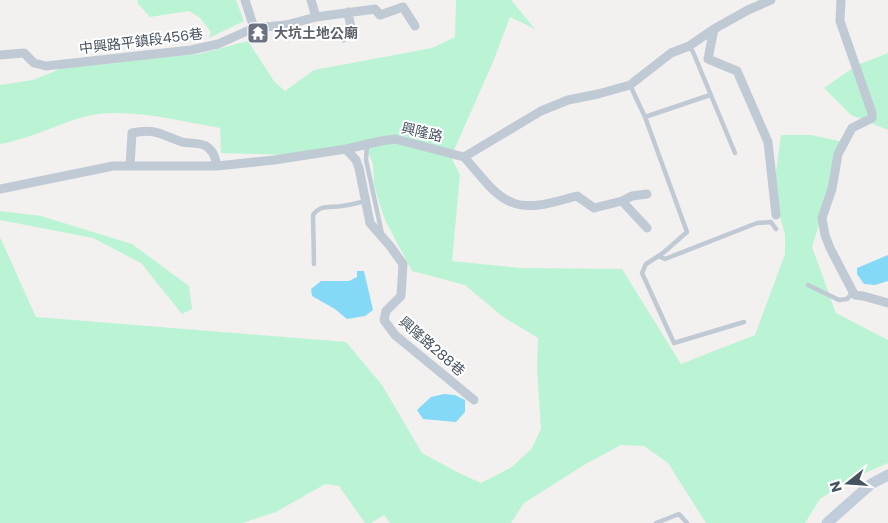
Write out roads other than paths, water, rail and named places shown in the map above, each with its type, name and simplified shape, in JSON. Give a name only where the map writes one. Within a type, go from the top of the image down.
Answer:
[{"type":"street","points":[[245,0],[254,28]]},
{"type":"street","points":[[311,0],[316,17]]},
{"type":"street","points":[[746,0],[748,10]]},
{"type":"street","points":[[647,194],[632,196],[622,201],[594,208],[577,196],[530,205],[512,203],[496,192],[464,157],[541,111],[568,100],[630,85],[671,53],[689,46],[714,29],[748,10],[771,0]]},
{"type":"street","points":[[842,0],[840,21],[872,113],[872,118],[852,128],[838,154],[832,189],[822,218],[830,248],[855,295],[888,303]]},
{"type":"street","name":"中興路平鎮段456巷","points":[[0,55],[24,53],[34,63],[46,66],[192,50],[218,44],[254,28],[286,25],[316,17],[375,9],[380,15],[402,7],[414,26]]},
{"type":"street","points":[[343,38],[351,28],[348,12]]},
{"type":"street","points":[[714,29],[708,59],[737,71],[768,142],[776,215]]},
{"type":"street","points":[[130,166],[132,133],[146,130],[165,134],[182,142],[205,145],[215,155],[217,166]]},
{"type":"street","name":"興隆路","points":[[0,189],[113,166],[217,166],[274,160],[395,139],[464,157]]},
{"type":"street","name":"興隆路288巷","points":[[346,149],[356,160],[359,168],[370,223],[403,264],[401,296],[386,311],[384,320],[395,335],[474,400]]},
{"type":"street","points":[[622,201],[647,228]]},
{"type":"street","points":[[827,523],[871,484],[888,475]]},
{"type":"street","points":[[836,523],[873,491],[888,484]]},
{"type":"lane","points":[[689,46],[694,52],[735,153]]},
{"type":"lane","points":[[630,85],[645,117],[687,232],[646,264],[642,273],[674,343],[744,322]]},
{"type":"lane","points":[[645,117],[710,95]]},
{"type":"lane","points":[[367,144],[366,160],[382,237]]},
{"type":"lane","points":[[314,264],[313,215],[317,209],[328,206],[340,207],[366,201]]},
{"type":"lane","points":[[658,256],[665,259],[757,223],[771,222],[776,229]]},
{"type":"lane","points":[[808,285],[839,300],[847,300],[853,292]]},
{"type":"lane","points":[[656,523],[679,514],[687,523]]},
{"type":"water","points":[[888,255],[888,281],[875,285],[864,284],[857,274],[857,268]]},
{"type":"water","points":[[357,271],[364,271],[373,310],[365,316],[347,319],[335,309],[312,296],[311,289],[321,281],[349,281],[357,277]]},
{"type":"water","points":[[444,394],[455,395],[465,400],[465,412],[456,422],[423,419],[417,410],[431,397]]},
{"type":"place","name":"大坑土地公廟","points":[[258,33]]}]
